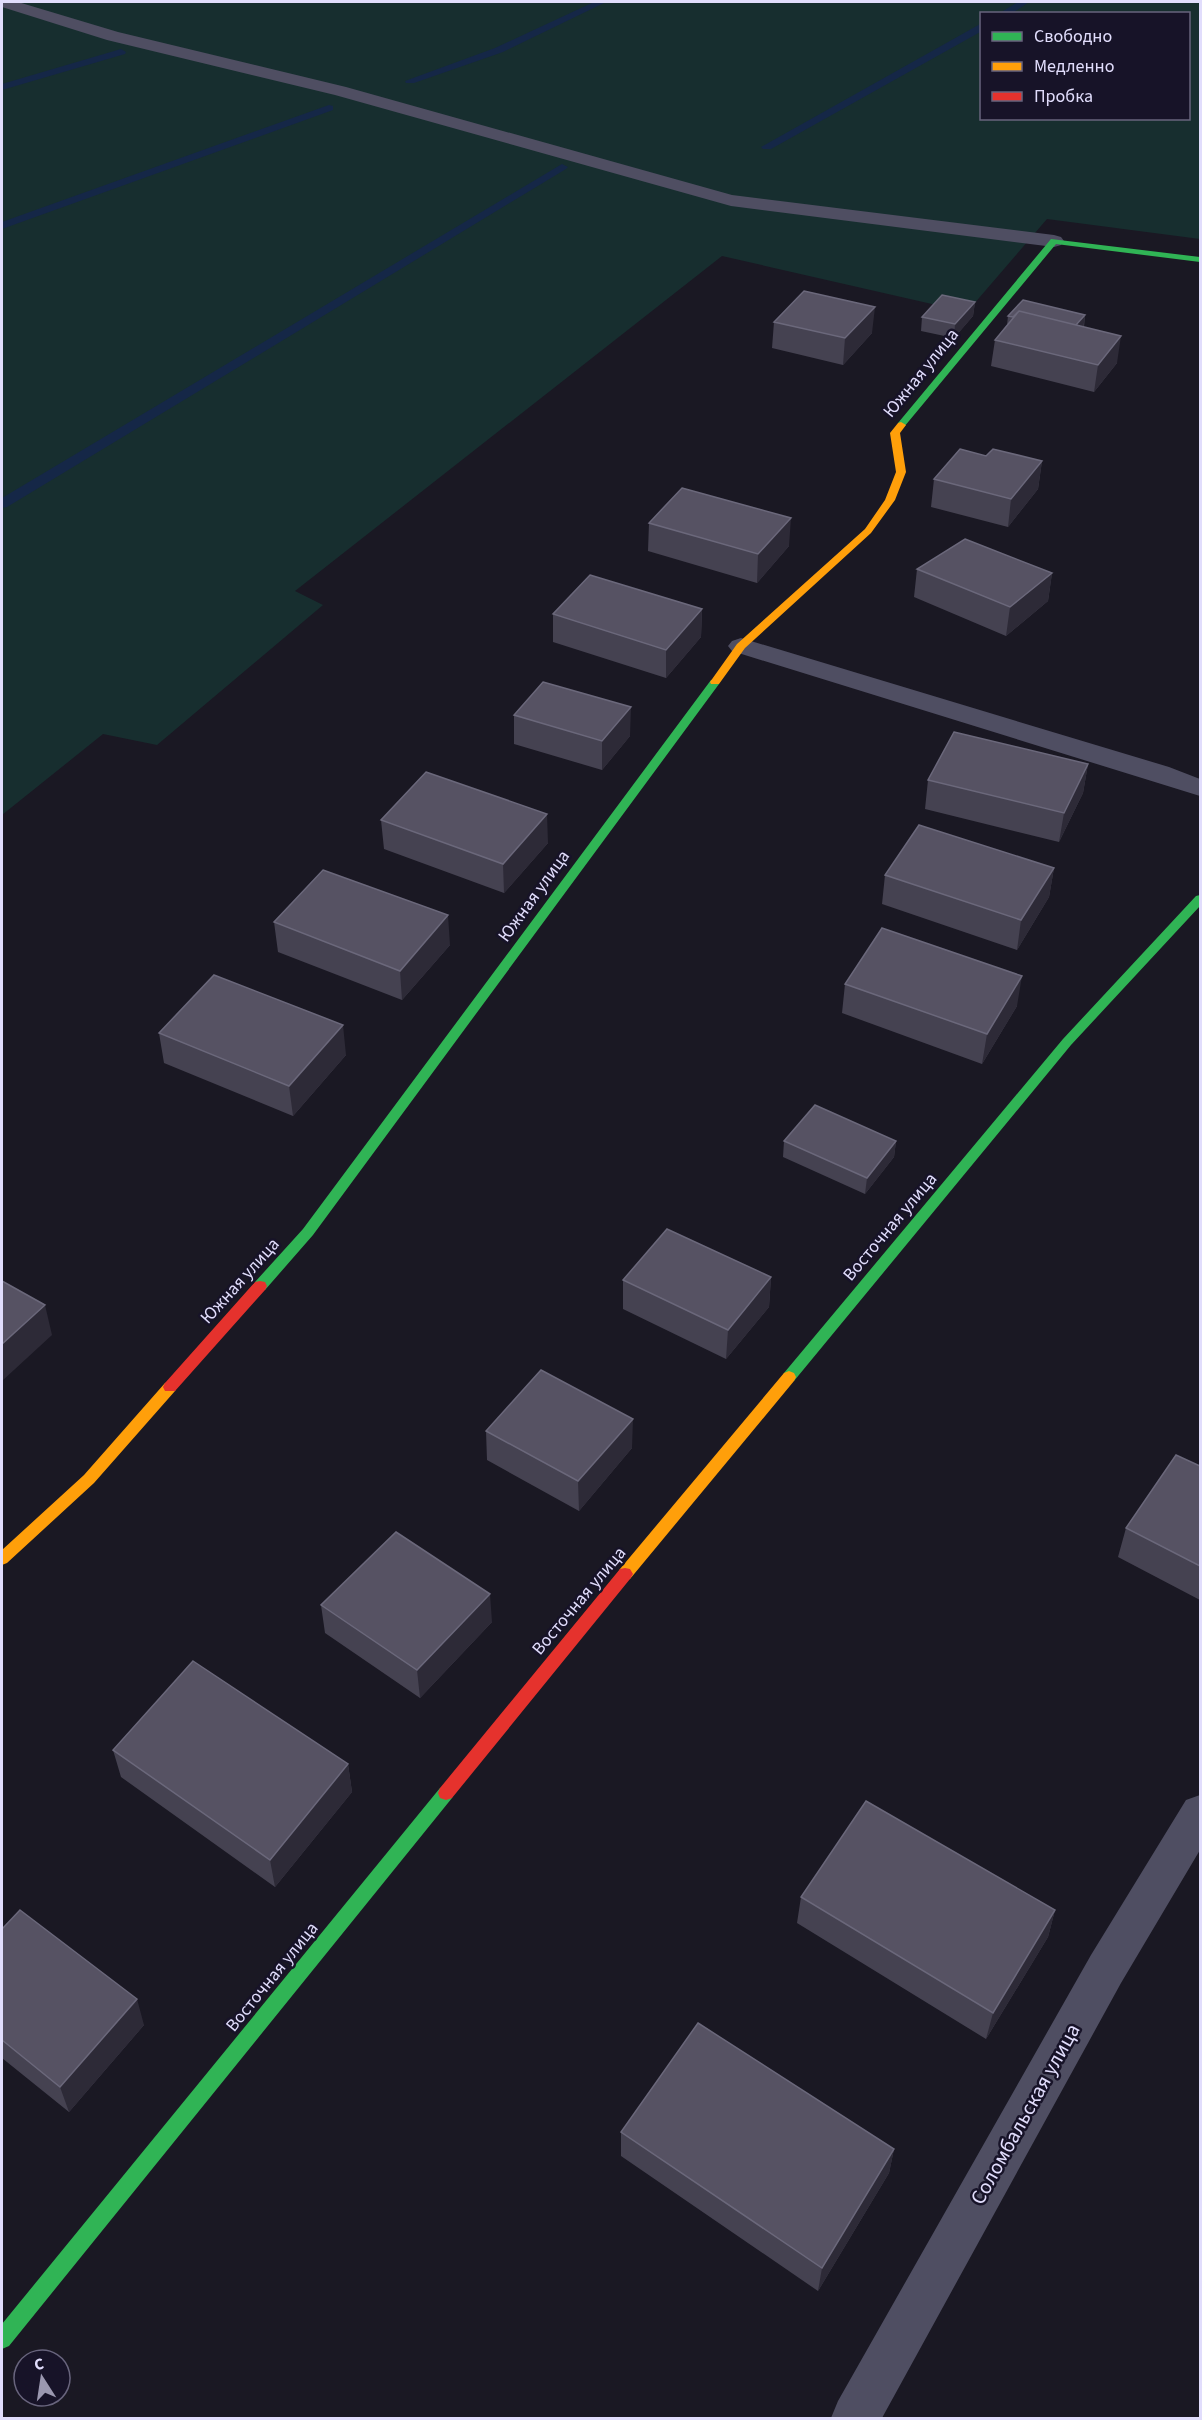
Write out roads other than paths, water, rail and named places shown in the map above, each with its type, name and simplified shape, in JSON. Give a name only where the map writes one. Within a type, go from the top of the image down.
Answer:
[{"type":"street","points":[[1054,241],[1200,260]]},
{"type":"street","name":"Южная улица","points":[[2,1558],[89,1479],[308,1232],[741,646],[868,531],[890,500],[901,471],[895,433],[1054,241]]},
{"type":"street","points":[[741,646],[1159,772],[1200,788]]},
{"type":"street","name":"Восточная улица","points":[[2,2339],[542,1674],[1067,1042],[1200,898]]},
{"type":"street","name":"Соломбальская улица","points":[[855,2418],[1106,1969],[1200,1813]]},
{"type":"lane","points":[[3,2],[113,36],[340,91],[731,200],[1054,241]]},
{"type":"waterway","points":[[410,81],[499,50],[601,2]]},
{"type":"waterway","points":[[1006,12],[1024,2]]},
{"type":"waterway","points":[[767,147],[980,27]]},
{"type":"waterway","points":[[2,87],[121,52]]},
{"type":"waterway","points":[[2,226],[329,108]]},
{"type":"waterway","points":[[2,504],[562,167]]}]
